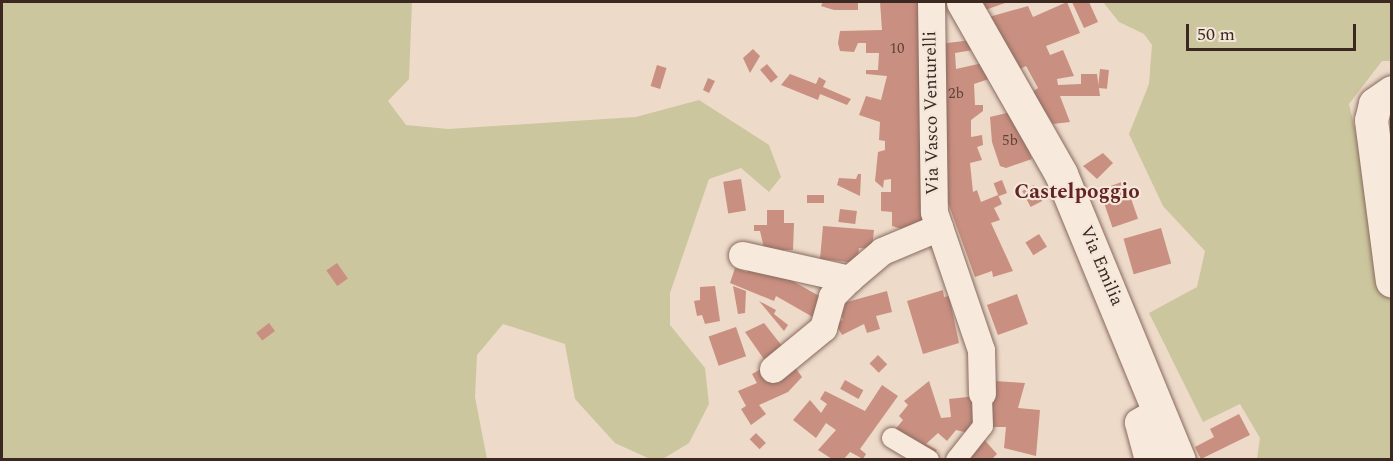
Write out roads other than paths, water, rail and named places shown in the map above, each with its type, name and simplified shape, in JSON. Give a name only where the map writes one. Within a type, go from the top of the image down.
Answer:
[{"type":"main road","name":"Via Emilia","points":[[963,2],[1061,174],[1179,459]]},
{"type":"main road","points":[[1392,92],[1375,104],[1371,120],[1392,281]]},
{"type":"street","name":"Via Vasco Venturelli","points":[[931,2],[932,192],[939,227],[981,350],[983,426],[956,459]]},
{"type":"street","points":[[773,369],[824,328],[832,296],[849,279],[882,251],[939,227]]},
{"type":"street","points":[[742,255],[849,279]]},
{"type":"street","points":[[1148,459],[1138,422],[1160,410]]},
{"type":"street","points":[[892,438],[929,459]]},
{"type":"district","name":"Castelpoggio","points":[[1077,192]]}]
